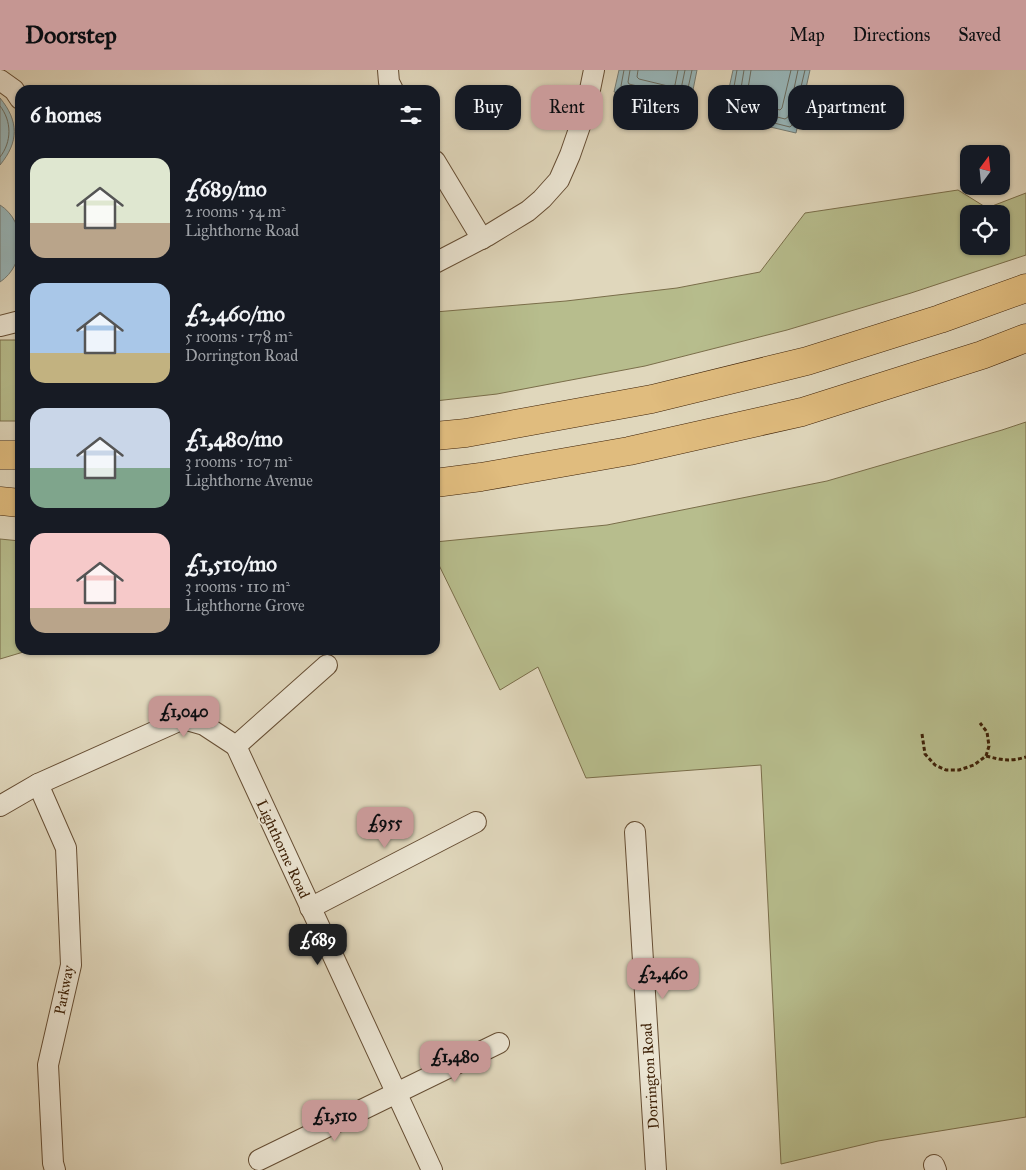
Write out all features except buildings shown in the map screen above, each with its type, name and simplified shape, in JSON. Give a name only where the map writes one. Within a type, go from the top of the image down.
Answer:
[{"type":"highway","points":[[440,436],[466,433],[652,400],[798,363],[940,319],[1026,288]]},
{"type":"highway","points":[[440,481],[481,477],[629,452],[802,412],[982,355],[1026,338]]},
{"type":"highway","points":[[0,455],[15,455]]},
{"type":"highway","points":[[0,502],[15,503]]},
{"type":"street","points":[[388,70],[390,85]]},
{"type":"street","points":[[440,260],[482,239],[528,211],[559,180],[586,109],[594,70]]},
{"type":"street","points":[[0,80],[15,92]]},
{"type":"street","points":[[440,169],[482,239]]},
{"type":"street","points":[[0,326],[15,322]]},
{"type":"street","points":[[0,806],[38,784],[183,719],[204,725],[236,746],[326,665]]},
{"type":"street","name":"Lighthorne Road","points":[[236,746],[432,1170]]},
{"type":"street","name":"Parkway","points":[[38,784],[66,848],[71,965],[48,1065],[55,1170]]},
{"type":"street","points":[[310,908],[476,822]]},
{"type":"street","name":"Dorrington Road","points":[[635,832],[656,1170]]},
{"type":"street","points":[[259,1160],[499,1043]]},
{"type":"path","points":[[922,734],[925,754],[935,765],[946,770],[959,770],[974,765],[986,756],[989,746],[987,732],[980,723]]},
{"type":"path","points":[[986,756],[1013,761],[1026,758]]},
{"type":"green space","points":[[958,190],[960,195],[966,195],[982,205],[960,205],[960,255],[1010,255],[1010,205],[995,205],[1026,193],[1026,255],[911,293],[787,330],[645,366],[497,394],[440,400],[440,312],[566,301],[677,288],[760,272],[805,213]]},
{"type":"green space","points":[[0,340],[15,340],[15,421],[0,421]]},
{"type":"green space","points":[[1026,422],[1026,1117],[878,1141],[781,1164],[761,765],[586,778],[538,667],[500,690],[440,567],[440,542],[607,525],[827,481]]},
{"type":"green space","points":[[0,539],[15,540],[15,654],[0,659]]},
{"type":"water","points":[[619,70],[697,70],[694,85],[616,85]]},
{"type":"water","points":[[733,70],[810,70],[807,85],[788,85],[788,130],[797,130],[796,133],[778,129],[778,85],[730,85]]},
{"type":"water","points":[[0,98],[11,115],[14,132],[11,148],[0,165]]},
{"type":"water","points":[[0,205],[9,212],[15,222],[15,265],[9,275],[0,282]]}]
